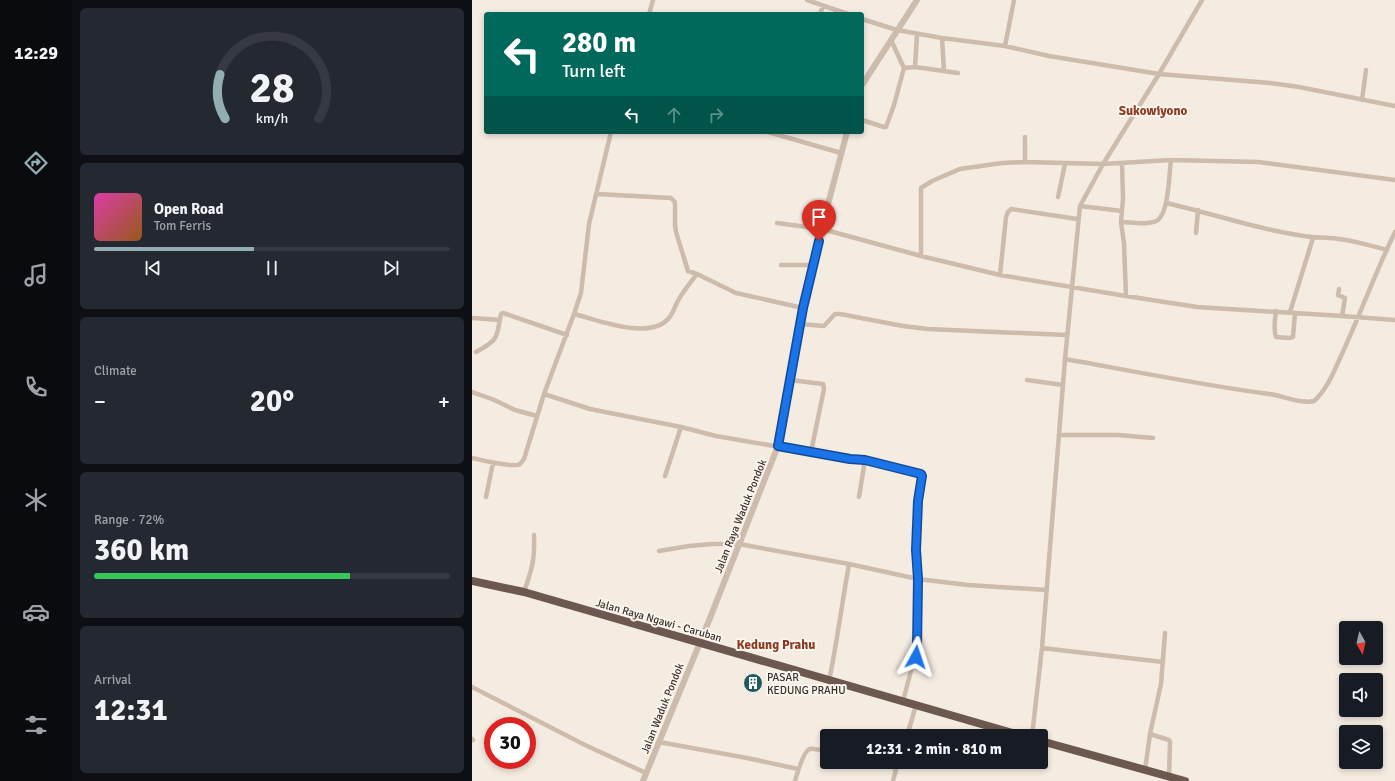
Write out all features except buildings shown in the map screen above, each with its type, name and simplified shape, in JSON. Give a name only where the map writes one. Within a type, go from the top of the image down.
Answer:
[{"type":"highway","name":"Jalan Raya Ngawi - Caruban","points":[[472,581],[524,592],[999,729]]},
{"type":"highway","points":[[1048,743],[1176,779]]},
{"type":"street","points":[[650,12],[653,0]]},
{"type":"street","points":[[807,0],[842,12]]},
{"type":"street","points":[[864,83],[917,0]]},
{"type":"street","points":[[1005,46],[1014,0]]},
{"type":"street","points":[[1033,729],[1042,648],[1071,287],[1077,219],[1080,206],[1103,164],[1159,74],[1202,0]]},
{"type":"street","points":[[821,12],[823,6]]},
{"type":"street","points":[[864,20],[897,30],[917,34],[1005,46],[1049,56],[1159,74],[1270,82],[1395,106]]},
{"type":"street","points":[[915,67],[917,34]]},
{"type":"street","points":[[942,38],[944,71]]},
{"type":"street","points":[[864,121],[886,127],[894,105],[904,68],[891,40]]},
{"type":"street","points":[[904,68],[915,67],[958,73]]},
{"type":"street","points":[[1362,100],[1366,70]]},
{"type":"street","points":[[472,458],[493,463],[514,465],[521,464],[544,394],[567,335],[581,293],[589,224],[611,134]]},
{"type":"street","points":[[775,134],[841,154]]},
{"type":"street","points":[[822,229],[846,134]]},
{"type":"street","points":[[1024,137],[1025,162]]},
{"type":"street","points":[[921,256],[921,188],[925,184],[960,169],[969,167],[1025,162],[1065,164],[1103,164],[1171,160],[1258,162],[1395,180]]},
{"type":"street","points":[[1121,222],[1149,223],[1158,220],[1166,203],[1171,160]]},
{"type":"street","points":[[1122,163],[1123,199],[1121,222],[1124,243],[1126,296]]},
{"type":"street","points":[[1058,197],[1065,164]]},
{"type":"street","points":[[597,194],[672,198],[675,202],[676,232],[688,271],[736,293],[803,308]]},
{"type":"street","points":[[1166,203],[1198,210],[1237,222],[1313,238],[1348,240],[1387,250]]},
{"type":"street","points":[[1080,206],[1122,211]]},
{"type":"street","points":[[1000,274],[1006,217],[1011,209],[1077,219]]},
{"type":"street","points":[[1196,233],[1198,210]]},
{"type":"street","points":[[777,223],[822,229],[921,256],[1000,274],[1126,296],[1197,307],[1395,320]]},
{"type":"street","name":"Jalan Raya Waduk Pondok","points":[[700,643],[778,446],[803,308],[812,265],[822,229]]},
{"type":"street","points":[[1065,359],[1202,385],[1310,402],[1318,398],[1328,382],[1359,318],[1395,232]]},
{"type":"street","points":[[1276,311],[1274,325],[1275,336],[1289,338],[1293,337],[1292,313],[1313,238]]},
{"type":"street","points":[[781,264],[812,265]]},
{"type":"street","points":[[574,314],[633,328],[654,328],[668,319],[678,299],[697,274]]},
{"type":"street","points":[[1339,289],[1338,295],[1345,297],[1342,316]]},
{"type":"street","points":[[476,352],[495,339],[498,334],[501,314],[505,313],[567,335]]},
{"type":"street","points":[[800,324],[824,326],[835,314],[840,314],[903,326],[928,329],[1067,336]]},
{"type":"street","points":[[473,318],[500,320]]},
{"type":"street","points":[[790,380],[823,384],[824,389],[811,452]]},
{"type":"street","points":[[1027,380],[1063,385]]},
{"type":"street","points":[[472,392],[492,399],[515,410],[537,416]]},
{"type":"street","points":[[544,394],[590,409],[681,427],[716,436],[865,460],[921,474],[922,476],[918,501],[916,550],[918,579],[917,648],[903,701]]},
{"type":"street","points":[[666,476],[681,427]]},
{"type":"street","points":[[1059,435],[1118,435],[1153,438]]},
{"type":"street","points":[[859,497],[865,460]]},
{"type":"street","points":[[486,497],[493,463]]},
{"type":"street","points":[[524,592],[534,563],[534,535]]},
{"type":"street","points":[[659,551],[697,545],[739,544],[849,564],[918,579],[968,585],[1047,590]]},
{"type":"street","points":[[829,681],[849,564]]},
{"type":"street","points":[[1145,770],[1150,734],[1161,684],[1165,633]]},
{"type":"street","name":"Jalan Waduk Pondok","points":[[643,781],[700,643]]},
{"type":"street","points":[[1042,648],[1163,662]]},
{"type":"street","points":[[472,687],[585,745],[646,773]]},
{"type":"street","points":[[909,729],[916,705]]},
{"type":"street","points":[[1150,734],[1169,740],[1176,779]]},
{"type":"street","points":[[658,742],[798,769]]},
{"type":"street","points":[[795,781],[798,769],[806,751],[809,749],[820,751]]},
{"type":"street","points":[[893,781],[896,769]]},
{"type":"place","name":"PASAR KEDUNG PRAHU","points":[[753,683]]},
{"type":"district","name":"Sukowiyono","points":[[1153,110]]},
{"type":"district","name":"Kedung Prahu","points":[[776,644]]},
{"type":"route","points":[[819,241],[812,265],[803,308],[778,446],[850,459],[865,460],[921,474],[922,476],[918,501],[916,550],[918,579],[916,657]]}]
